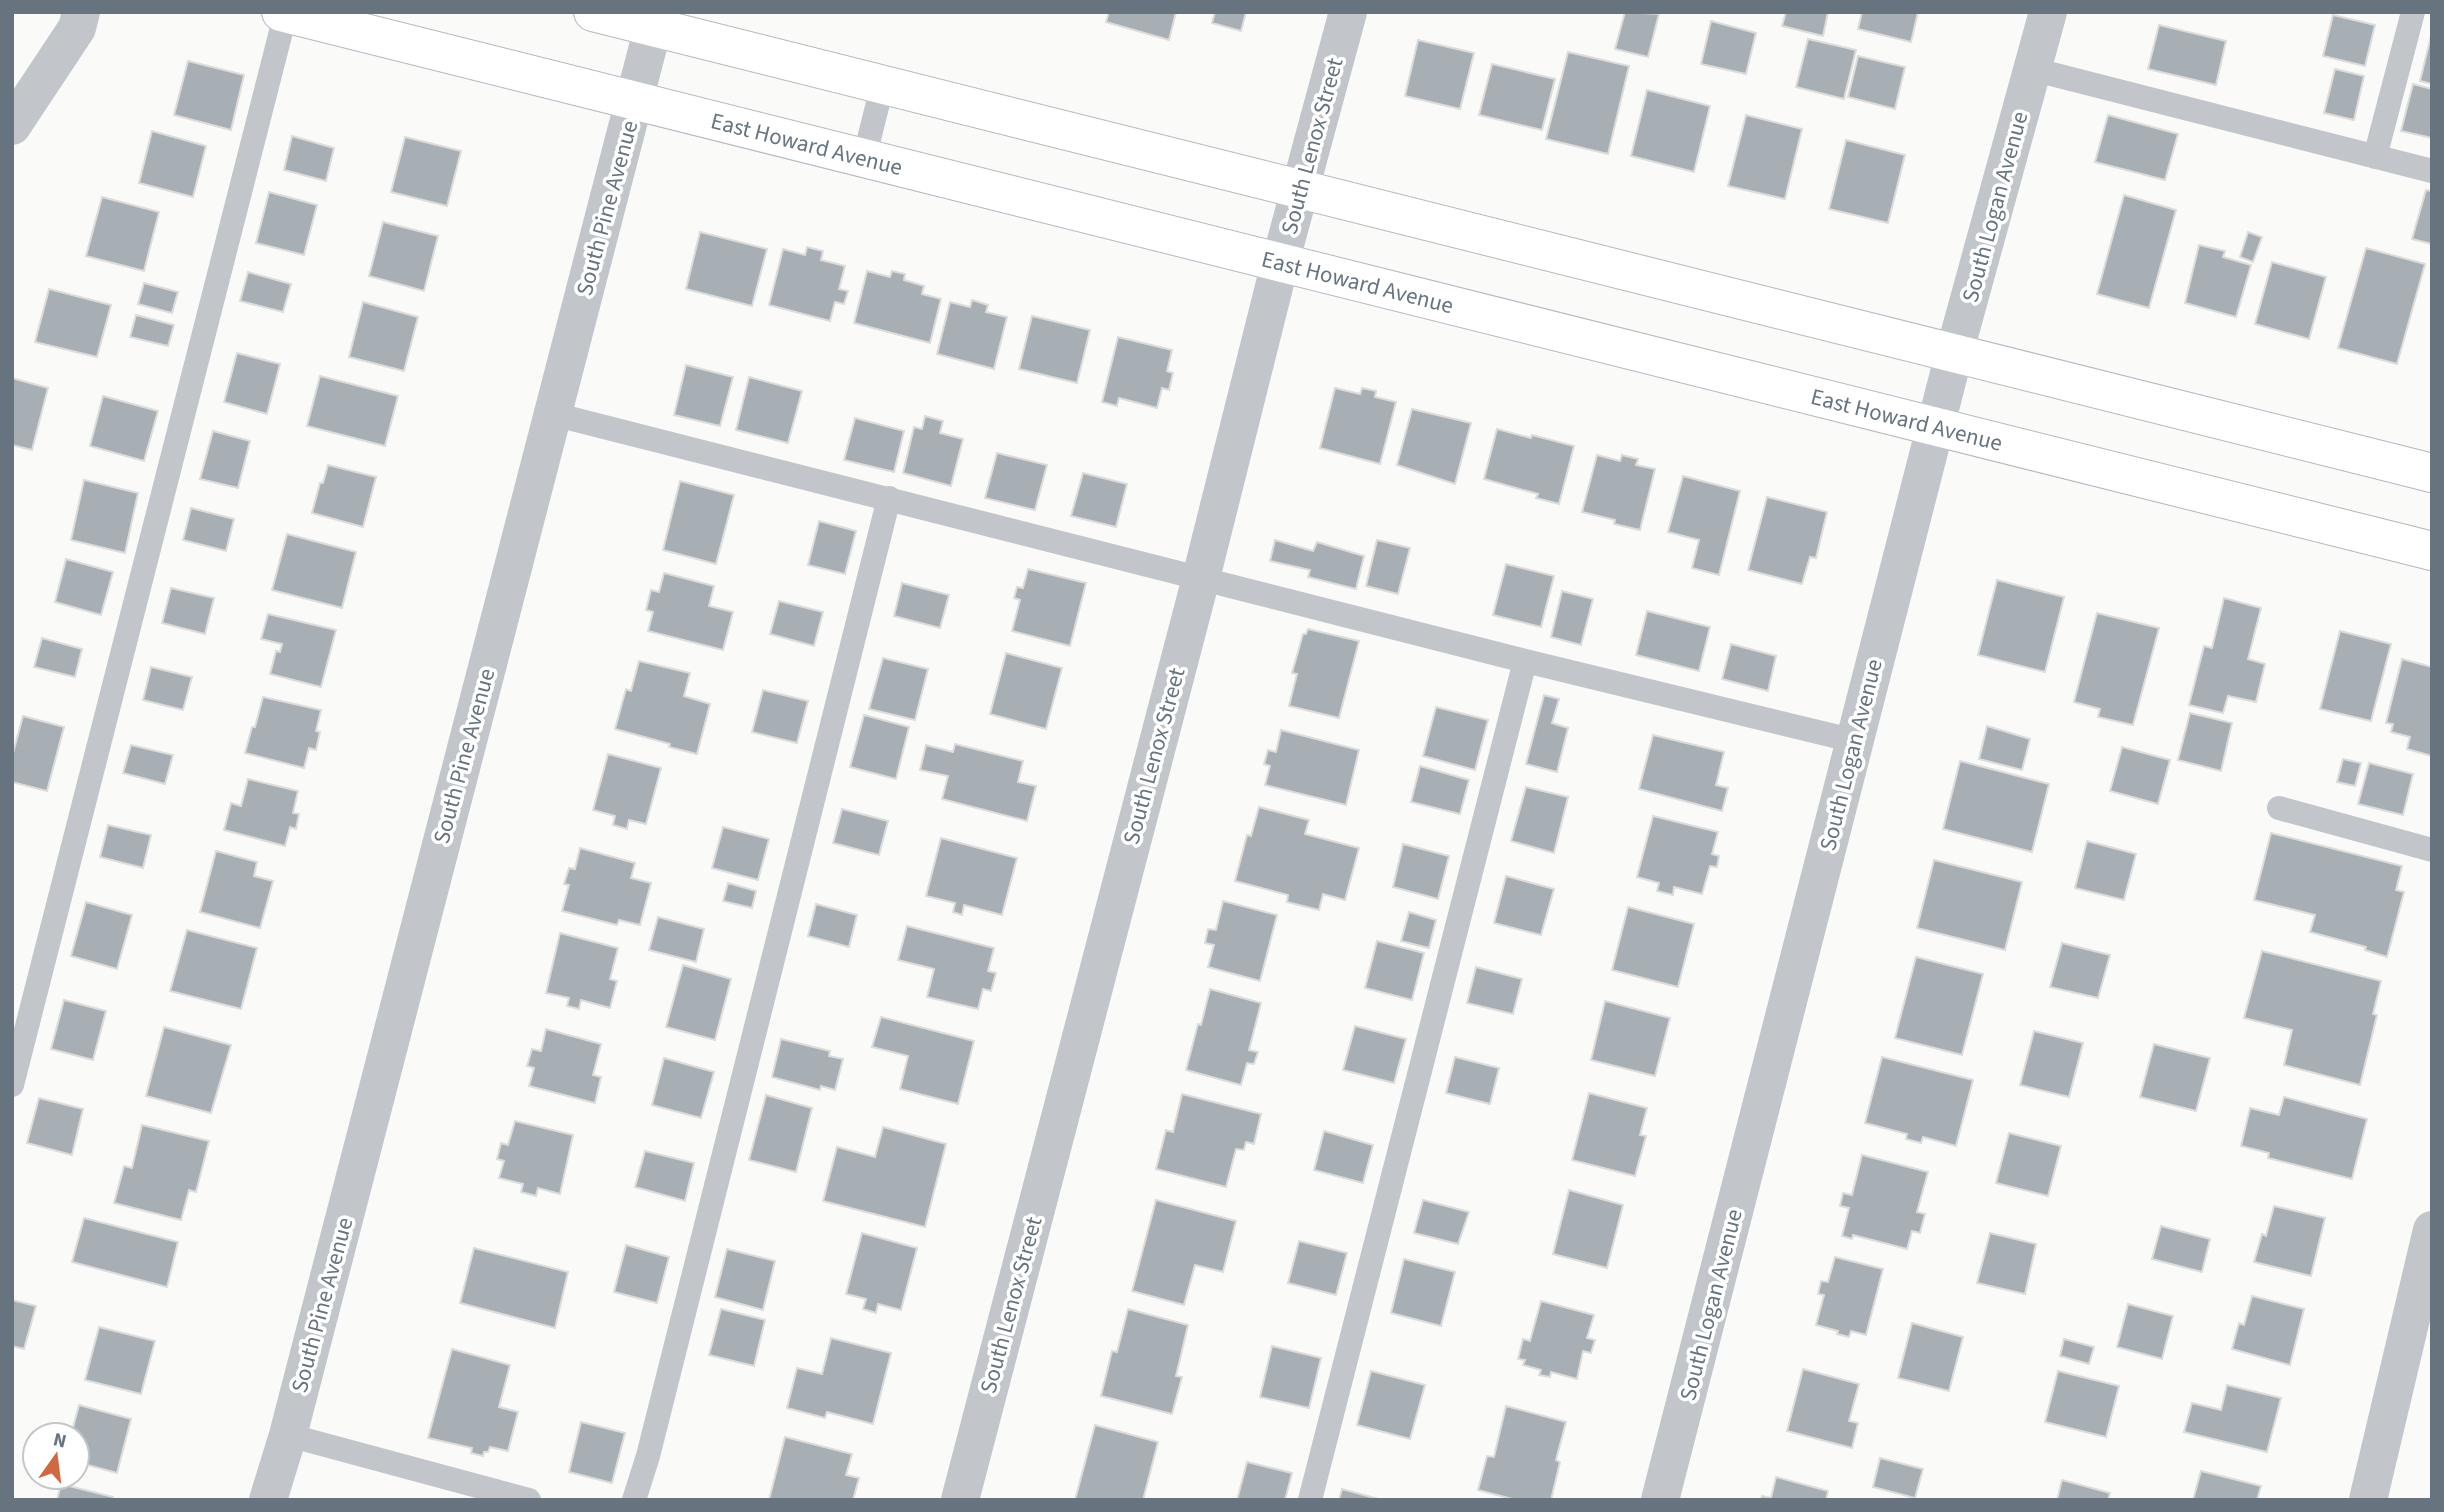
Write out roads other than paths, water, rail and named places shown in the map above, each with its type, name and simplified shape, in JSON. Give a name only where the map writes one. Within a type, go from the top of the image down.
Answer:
[{"type":"main road","points":[[593,12],[655,20],[883,87],[2432,473]]},
{"type":"main road","name":"East Howard Avenue","points":[[284,13],[2432,551]]},
{"type":"street","points":[[12,126],[77,28],[80,12]]},
{"type":"street","name":"South Lenox Street","points":[[960,1500],[1201,578],[1280,263],[1348,12]]},
{"type":"street","name":"South Logan Avenue","points":[[1660,1500],[1954,354],[2048,12]]},
{"type":"street","name":"South Pine Avenue","points":[[268,1500],[288,1436],[655,20]]},
{"type":"street","points":[[2368,1500],[2432,1230]]},
{"type":"lane","points":[[2375,157],[2413,12]]},
{"type":"lane","points":[[12,1085],[284,13]]},
{"type":"lane","points":[[2032,69],[2432,171]]},
{"type":"lane","points":[[864,159],[883,87]]},
{"type":"lane","points":[[553,414],[1525,661],[1855,741]]},
{"type":"lane","points":[[634,1500],[651,1443],[889,498]]},
{"type":"lane","points":[[1310,1500],[1525,661]]},
{"type":"lane","points":[[2279,808],[2432,850]]},
{"type":"lane","points":[[288,1436],[529,1500]]}]
